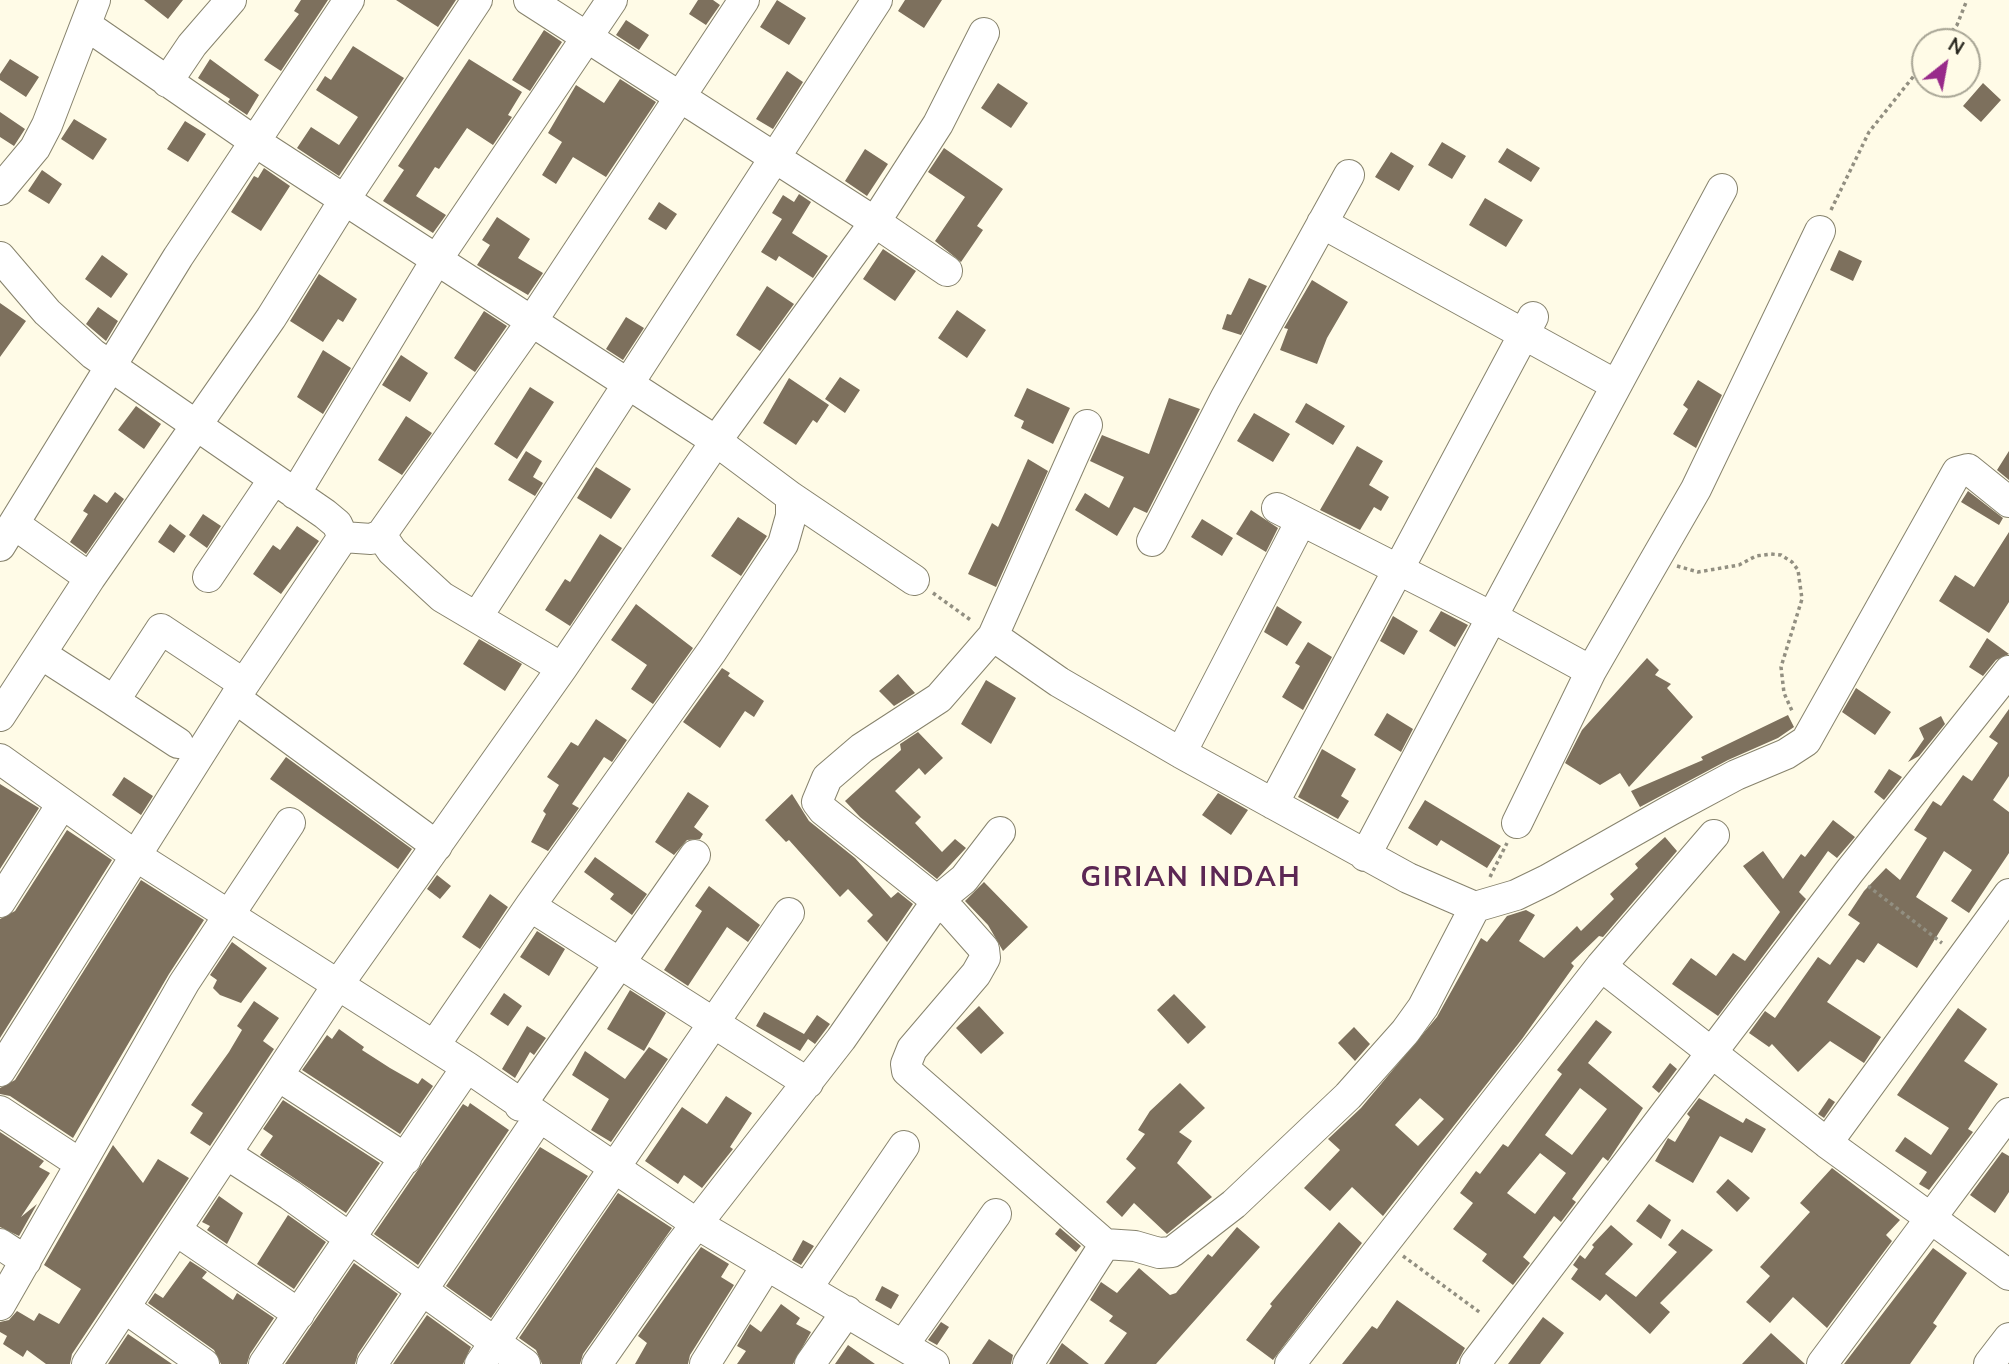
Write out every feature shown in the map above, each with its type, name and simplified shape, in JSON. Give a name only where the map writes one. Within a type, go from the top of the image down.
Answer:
[{"type":"street","points":[[167,82],[192,46],[231,0]]},
{"type":"street","points":[[90,578],[7,535],[109,365],[349,0]]},
{"type":"street","points":[[0,716],[90,578],[271,318],[345,199],[477,0]]},
{"type":"street","points":[[529,0],[947,271]]},
{"type":"street","points":[[208,577],[285,486],[612,0]]},
{"type":"street","points":[[343,537],[371,538],[381,535],[532,321],[678,96],[744,0]]},
{"type":"street","points":[[477,617],[626,385],[776,160],[877,0]]},
{"type":"street","points":[[0,190],[22,166],[47,125],[90,13],[167,82],[626,385],[716,441],[791,497],[914,580]]},
{"type":"street","points":[[87,1364],[280,1077],[337,986],[562,668],[716,441],[875,222],[937,124],[984,33]]},
{"type":"street","points":[[1152,541],[1225,399],[1349,175]]},
{"type":"street","points":[[1365,856],[1722,189]]},
{"type":"street","points":[[1322,223],[1529,325],[1616,385]]},
{"type":"street","points":[[1517,823],[1591,671],[1656,554],[1696,489],[1820,231]]},
{"type":"street","points":[[0,257],[47,312],[109,365],[337,524],[343,537]]},
{"type":"street","points":[[1273,804],[1529,325]]},
{"type":"street","points":[[1087,425],[993,636],[940,698],[862,748],[827,778],[817,802],[823,810],[937,901],[980,941],[985,958],[965,988],[912,1049],[906,1064],[907,1071],[1105,1244],[1135,1246],[1159,1253],[1172,1252],[1234,1204],[1348,1096],[1405,1032],[1423,1007],[1475,907]]},
{"type":"street","points":[[993,636],[1059,682],[1181,753],[1365,856],[1475,907],[1516,895],[1547,880],[1680,805],[1736,775],[1786,754],[1806,741],[1957,472],[1968,469],[2009,502]]},
{"type":"street","points":[[434,1046],[530,906],[682,694],[783,544],[790,516],[791,497]]},
{"type":"street","points":[[1181,753],[1289,514],[1398,568],[1591,671]]},
{"type":"street","points":[[381,535],[391,551],[442,597],[562,668]]},
{"type":"street","points":[[0,1070],[239,691],[343,537]]},
{"type":"street","points":[[114,701],[161,629],[437,846]]},
{"type":"street","points":[[41,654],[178,743]]},
{"type":"street","points":[[1475,1364],[1849,872],[2009,671]]},
{"type":"street","points":[[0,759],[136,856],[467,1067],[696,1224],[848,1311],[918,1357],[996,1214]]},
{"type":"street","points":[[0,902],[62,804]]},
{"type":"street","points":[[0,1306],[145,1049],[227,915],[290,823]]},
{"type":"street","points":[[597,1364],[696,1224],[808,1083],[937,901],[964,879],[1000,832]]},
{"type":"street","points":[[1290,1364],[1601,966],[1714,835]]},
{"type":"street","points":[[372,1364],[421,1292],[620,964],[695,855]]},
{"type":"street","points":[[1827,1143],[2009,894]]},
{"type":"street","points":[[530,906],[808,1083]]},
{"type":"street","points":[[487,1354],[789,913]]},
{"type":"street","points":[[1601,966],[1827,1143],[2009,1275]]},
{"type":"street","points":[[264,1364],[467,1067]]},
{"type":"street","points":[[280,1077],[406,1159]]},
{"type":"street","points":[[0,1111],[79,1163]]},
{"type":"street","points":[[1822,1364],[2009,1113]]},
{"type":"street","points":[[807,1288],[904,1146]]},
{"type":"street","points":[[228,1155],[290,1195],[421,1292],[487,1354],[525,1364]]},
{"type":"street","points":[[177,1231],[299,1314]]},
{"type":"street","points":[[0,1244],[26,1261]]},
{"type":"street","points":[[1028,1364],[1105,1244]]},
{"type":"street","points":[[705,1364],[767,1265]]},
{"type":"street","points":[[125,1308],[204,1364]]},
{"type":"street","points":[[810,1364],[848,1311]]},
{"type":"street","points":[[1989,1364],[2009,1338]]},
{"type":"path","points":[[1955,28],[1967,0]]},
{"type":"path","points":[[1820,231],[1869,132],[1911,80]]},
{"type":"path","points":[[1656,554],[1679,567],[1698,572],[1739,565],[1770,554],[1781,555],[1792,562],[1798,570],[1802,599],[1781,667],[1784,693],[1806,741]]},
{"type":"path","points":[[914,580],[993,636]]},
{"type":"path","points":[[1475,907],[1517,823]]},
{"type":"path","points":[[1849,872],[1963,959]]},
{"type":"path","points":[[1384,1243],[1502,1329]]},
{"type":"building","points":[[144,0],[183,0],[168,19]]},
{"type":"building","points":[[301,0],[328,0],[281,71],[264,60],[299,14],[294,11]]},
{"type":"building","points":[[396,0],[456,0],[438,27]]},
{"type":"building","points":[[698,0],[713,0],[720,5],[706,25],[689,14]]},
{"type":"building","points":[[777,0],[806,18],[789,45],[760,27]]},
{"type":"building","points":[[905,0],[942,0],[924,28],[898,11]]},
{"type":"building","points":[[626,20],[649,35],[639,50],[616,35]]},
{"type":"building","points":[[544,30],[562,42],[530,91],[512,80]]},
{"type":"building","points":[[353,46],[404,78],[339,176],[297,148],[311,127],[339,145],[358,117],[316,90],[325,76],[331,80]]},
{"type":"building","points":[[10,59],[39,77],[26,97],[0,80],[0,74]]},
{"type":"building","points":[[210,59],[259,95],[247,115],[228,102],[230,99],[198,78]]},
{"type":"building","points":[[469,59],[522,92],[508,115],[512,117],[493,145],[467,128],[439,169],[435,167],[416,196],[446,215],[433,233],[383,201],[404,170],[398,166]]},
{"type":"building","points":[[787,71],[803,82],[773,129],[756,119]]},
{"type":"building","points":[[620,79],[656,102],[606,177],[573,157],[556,184],[542,175],[562,142],[548,133],[576,85],[604,103]]},
{"type":"building","points":[[998,83],[1028,103],[1011,128],[981,108]]},
{"type":"building","points":[[1983,83],[2001,100],[1981,122],[1963,106],[1970,98],[1981,98]]},
{"type":"building","points":[[0,112],[25,129],[14,146],[0,137]]},
{"type":"building","points":[[74,119],[107,139],[93,160],[61,139]]},
{"type":"building","points":[[185,121],[206,134],[188,162],[167,149]]},
{"type":"building","points":[[1442,142],[1466,156],[1452,179],[1428,165]]},
{"type":"building","points":[[944,148],[1003,189],[977,226],[983,230],[961,262],[935,241],[965,197],[928,172]]},
{"type":"building","points":[[1507,148],[1540,168],[1531,182],[1498,162]]},
{"type":"building","points":[[865,149],[888,164],[867,196],[845,181]]},
{"type":"building","points":[[1391,152],[1414,166],[1399,191],[1375,177]]},
{"type":"building","points":[[264,168],[290,186],[261,231],[231,212],[254,176],[258,178]]},
{"type":"building","points":[[42,170],[62,184],[49,204],[28,191]]},
{"type":"building","points":[[799,194],[811,202],[792,233],[828,256],[813,278],[779,256],[776,261],[761,252],[782,219],[772,213],[783,195],[794,202]]},
{"type":"building","points":[[1485,198],[1523,220],[1506,247],[1469,225]]},
{"type":"building","points":[[659,202],[677,214],[666,230],[648,219]]},
{"type":"building","points":[[497,217],[530,239],[518,258],[543,273],[528,295],[477,265],[490,245],[482,240]]},
{"type":"building","points":[[883,249],[916,271],[895,301],[863,279]]},
{"type":"building","points":[[1839,250],[1862,261],[1853,281],[1830,270]]},
{"type":"building","points":[[102,255],[128,274],[111,298],[85,279]]},
{"type":"building","points":[[319,274],[357,299],[343,322],[338,319],[323,342],[290,321]]},
{"type":"building","points":[[1249,278],[1267,286],[1241,335],[1222,329],[1227,314],[1231,315]]},
{"type":"building","points":[[1312,280],[1348,302],[1327,338],[1317,364],[1280,350],[1288,329],[1284,328]]},
{"type":"building","points":[[767,286],[794,304],[760,351],[736,335]]},
{"type":"building","points":[[0,303],[26,321],[0,357]]},
{"type":"building","points":[[98,307],[118,321],[106,341],[86,324]]},
{"type":"building","points":[[957,310],[986,330],[967,358],[938,338]]},
{"type":"building","points":[[484,311],[507,326],[475,372],[454,358]]},
{"type":"building","points":[[626,317],[644,328],[623,360],[606,349]]},
{"type":"building","points":[[323,350],[351,368],[323,414],[297,397]]},
{"type":"building","points":[[401,355],[428,373],[410,402],[382,385]]},
{"type":"building","points":[[840,377],[860,390],[845,413],[825,399]]},
{"type":"building","points":[[789,378],[829,405],[817,423],[813,420],[796,445],[763,423]]},
{"type":"building","points":[[1698,380],[1722,395],[1696,448],[1673,434],[1688,409],[1683,405]]},
{"type":"building","points":[[530,387],[554,402],[517,459],[494,444]]},
{"type":"building","points":[[1027,388],[1070,408],[1053,444],[1021,428],[1024,421],[1014,416]]},
{"type":"building","points":[[1169,398],[1200,409],[1147,513],[1134,507],[1117,536],[1075,510],[1085,493],[1109,508],[1124,477],[1090,461],[1102,435],[1149,454]]},
{"type":"building","points":[[1306,403],[1345,426],[1333,445],[1295,422]]},
{"type":"building","points":[[136,406],[161,424],[144,449],[118,430]]},
{"type":"building","points":[[1254,413],[1290,434],[1273,462],[1237,441]]},
{"type":"building","points":[[406,416],[432,433],[402,475],[378,460]]},
{"type":"building","points":[[1357,446],[1383,461],[1369,485],[1389,497],[1381,511],[1374,507],[1360,530],[1320,510]]},
{"type":"building","points":[[526,451],[542,461],[533,477],[543,483],[535,496],[508,480]]},
{"type":"building","points":[[2009,451],[2009,480],[1997,470]]},
{"type":"building","points":[[1028,459],[1048,471],[996,587],[968,574],[992,523],[998,527]]},
{"type":"building","points":[[596,467],[631,489],[611,519],[577,498]]},
{"type":"building","points":[[1968,491],[2003,518],[1999,525],[1961,502]]},
{"type":"building","points":[[115,492],[124,499],[86,554],[70,542],[88,514],[83,511],[94,494],[107,503]]},
{"type":"building","points":[[1251,510],[1278,528],[1266,552],[1236,534]]},
{"type":"building","points":[[203,514],[221,526],[207,548],[189,535]]},
{"type":"building","points":[[738,517],[767,536],[741,576],[711,556]]},
{"type":"building","points":[[1202,519],[1233,538],[1222,556],[1191,537]]},
{"type":"building","points":[[170,524],[186,536],[174,553],[158,542]]},
{"type":"building","points":[[297,526],[319,541],[281,594],[253,574],[273,545],[280,550]]},
{"type":"building","points":[[2009,532],[2009,602],[1989,633],[1939,601],[1955,575],[1974,587]]},
{"type":"building","points":[[600,534],[622,548],[570,626],[545,610],[565,579],[570,582]]},
{"type":"building","points":[[636,604],[693,648],[653,704],[631,689],[647,665],[611,640]]},
{"type":"building","points":[[1277,606],[1302,622],[1287,646],[1264,632]]},
{"type":"building","points":[[1441,611],[1468,625],[1455,647],[1429,631]]},
{"type":"building","points":[[1393,616],[1418,631],[1404,655],[1380,641]]},
{"type":"building","points":[[1987,638],[2009,654],[1996,660],[1983,676],[1969,667]]},
{"type":"building","points":[[479,639],[522,664],[505,691],[463,664]]},
{"type":"building","points":[[1308,642],[1332,657],[1303,710],[1282,697],[1300,666],[1295,663]]},
{"type":"building","points":[[1647,658],[1659,670],[1655,675],[1671,684],[1667,688],[1693,717],[1629,787],[1620,773],[1600,785],[1565,763],[1582,730]]},
{"type":"building","points":[[722,668],[730,673],[728,676],[764,701],[754,717],[745,711],[720,748],[683,722]]},
{"type":"building","points":[[898,674],[915,693],[894,706],[879,691]]},
{"type":"building","points":[[986,680],[1016,698],[991,744],[961,724]]},
{"type":"building","points":[[1856,688],[1891,712],[1875,735],[1842,712]]},
{"type":"building","points":[[2009,709],[2009,776],[1993,800],[2009,812],[2009,853],[1969,913],[1951,901],[1972,870],[1944,851],[1916,897],[1948,918],[1917,968],[1878,943],[1864,963],[1857,959],[1827,1002],[1881,1037],[1864,1063],[1830,1041],[1798,1072],[1772,1044],[1769,1047],[1749,1033],[1765,1011],[1775,1018],[1818,957],[1830,965],[1860,923],[1848,915],[1864,891],[1886,868],[1900,880],[1927,838],[1914,830],[1933,801],[1941,806],[1963,775],[1972,781],[1998,743],[1989,737]]},
{"type":"building","points":[[1387,713],[1413,729],[1401,752],[1374,735]]},
{"type":"building","points":[[1788,715],[1794,727],[1778,738],[1728,760],[1640,807],[1631,791],[1703,760],[1701,757]]},
{"type":"building","points":[[1941,716],[1945,724],[1919,756],[1908,762],[1924,739],[1919,728]]},
{"type":"building","points":[[596,719],[627,740],[612,762],[604,757],[572,804],[579,808],[548,851],[531,842],[546,814],[543,811],[559,785],[547,777],[571,742],[578,746]]},
{"type":"building","points":[[918,732],[943,758],[925,775],[919,768],[895,791],[921,817],[915,823],[942,852],[955,839],[966,848],[937,879],[860,817],[845,801],[901,750],[900,744]]},
{"type":"building","points":[[1322,749],[1356,769],[1341,796],[1349,801],[1338,819],[1298,797]]},
{"type":"building","points":[[286,757],[412,849],[398,869],[270,779]]},
{"type":"building","points":[[1889,769],[1902,777],[1884,800],[1874,792]]},
{"type":"building","points":[[124,777],[153,796],[141,815],[112,795]]},
{"type":"building","points":[[0,784],[39,808],[0,869]]},
{"type":"building","points":[[688,792],[709,806],[694,827],[703,834],[700,839],[687,840],[674,855],[655,842]]},
{"type":"building","points":[[1218,793],[1248,810],[1231,835],[1202,815]]},
{"type":"building","points":[[792,794],[809,821],[855,858],[891,898],[898,892],[913,904],[887,942],[867,921],[873,915],[848,889],[840,897],[789,840],[786,842],[765,820]]},
{"type":"building","points":[[1425,800],[1501,846],[1487,868],[1441,840],[1437,846],[1408,828]]},
{"type":"building","points":[[1833,820],[1855,837],[1837,858],[1828,851],[1799,892],[1806,899],[1718,1016],[1672,984],[1691,958],[1716,976],[1733,953],[1745,961],[1780,912],[1743,866],[1763,851],[1783,879],[1801,854],[1805,857]]},
{"type":"building","points":[[67,830],[112,860],[0,1038],[0,919],[15,911]]},
{"type":"building","points":[[1665,837],[1677,851],[1603,937],[1599,936],[1571,963],[1574,966],[1522,1039],[1383,1216],[1352,1187],[1330,1211],[1304,1188],[1340,1150],[1328,1139],[1361,1108],[1437,1017],[1481,938],[1487,942],[1507,916],[1526,910],[1535,915],[1519,941],[1544,958],[1577,926],[1581,931],[1614,899],[1610,894],[1638,868],[1635,864]],"holes":[[[1420,1098],[1444,1119],[1418,1146],[1395,1125]]]},
{"type":"building","points":[[595,857],[647,894],[632,915],[610,899],[614,894],[584,872]]},
{"type":"building","points":[[437,875],[451,886],[440,899],[427,889]]},
{"type":"building","points":[[141,880],[204,920],[169,974],[73,1138],[10,1096],[0,1094],[0,1088],[15,1080]]},
{"type":"building","points":[[984,882],[1028,927],[1003,951],[988,925],[965,901]]},
{"type":"building","points":[[709,886],[760,925],[748,942],[727,927],[688,986],[664,970],[702,911],[695,906]]},
{"type":"building","points":[[490,894],[508,907],[480,949],[462,937]]},
{"type":"building","points":[[537,931],[565,949],[549,976],[520,957]]},
{"type":"building","points":[[232,942],[267,968],[241,1003],[220,995],[213,988],[217,980],[210,975]]},
{"type":"building","points":[[630,990],[666,1013],[644,1051],[607,1029]]},
{"type":"building","points":[[504,993],[522,1006],[508,1026],[490,1014]]},
{"type":"building","points":[[1174,994],[1206,1027],[1188,1044],[1157,1010]]},
{"type":"building","points":[[254,1001],[279,1018],[263,1041],[274,1049],[210,1146],[190,1133],[203,1113],[191,1105],[229,1052],[242,1030],[237,1026]]},
{"type":"building","points":[[979,1006],[1004,1033],[981,1054],[956,1028]]},
{"type":"building","points":[[1958,1008],[1987,1029],[1964,1061],[1998,1084],[1968,1129],[1973,1132],[1929,1190],[1919,1184],[1927,1172],[1895,1151],[1905,1137],[1931,1155],[1949,1128],[1897,1095]]},
{"type":"building","points":[[764,1012],[804,1034],[817,1015],[830,1024],[815,1044],[808,1039],[800,1051],[756,1026]]},
{"type":"building","points":[[1596,1020],[1612,1032],[1588,1063],[1643,1108],[1608,1161],[1603,1157],[1572,1199],[1576,1202],[1561,1222],[1554,1216],[1523,1257],[1530,1263],[1513,1285],[1482,1261],[1487,1254],[1453,1229],[1473,1203],[1460,1193],[1476,1171],[1480,1174],[1503,1144],[1508,1147],[1562,1074],[1557,1070]],"holes":[[[1580,1088],[1607,1109],[1572,1155],[1545,1135]],[[1540,1153],[1566,1173],[1535,1214],[1507,1193]]]},
{"type":"building","points":[[527,1026],[546,1038],[534,1055],[530,1052],[515,1078],[502,1069]]},
{"type":"building","points":[[1354,1027],[1370,1044],[1355,1061],[1338,1043]]},
{"type":"building","points":[[339,1029],[364,1047],[362,1050],[390,1068],[418,1084],[422,1078],[433,1086],[400,1134],[302,1070],[327,1035],[332,1039]]},
{"type":"building","points":[[649,1047],[668,1059],[611,1142],[591,1130],[609,1099],[572,1075],[585,1051],[625,1079]]},
{"type":"building","points":[[1670,1063],[1677,1069],[1659,1093],[1652,1087]]},
{"type":"building","points":[[1180,1083],[1205,1108],[1179,1132],[1192,1141],[1177,1163],[1212,1197],[1167,1234],[1134,1203],[1122,1217],[1106,1202],[1136,1168],[1126,1159],[1145,1134],[1138,1130],[1150,1111]]},
{"type":"building","points":[[726,1096],[752,1113],[730,1147],[733,1149],[702,1188],[684,1175],[678,1184],[645,1161],[682,1107],[707,1124]]},
{"type":"building","points":[[1699,1098],[1743,1123],[1746,1118],[1766,1129],[1752,1153],[1720,1136],[1693,1183],[1655,1161],[1668,1138],[1675,1142],[1690,1117],[1687,1114]]},
{"type":"building","points":[[1829,1098],[1835,1102],[1824,1118],[1818,1114]]},
{"type":"building","points":[[283,1100],[380,1163],[346,1213],[260,1155],[273,1136],[263,1129]]},
{"type":"building","points":[[470,1103],[509,1130],[418,1265],[374,1234],[463,1104],[468,1107]]},
{"type":"building","points":[[0,1132],[44,1161],[39,1167],[50,1173],[21,1217],[37,1204],[19,1236],[0,1227]]},
{"type":"building","points":[[113,1145],[143,1183],[158,1159],[189,1178],[72,1354],[70,1364],[46,1364],[27,1350],[23,1357],[3,1344],[7,1336],[0,1332],[0,1322],[9,1320],[17,1311],[34,1321],[39,1313],[59,1324],[81,1289],[44,1265]]},
{"type":"building","points":[[540,1147],[588,1176],[491,1318],[446,1286]]},
{"type":"building","points":[[2002,1152],[2009,1156],[2009,1192],[1995,1213],[1970,1195]]},
{"type":"building","points":[[1832,1168],[1900,1220],[1886,1235],[1892,1241],[1827,1328],[1793,1297],[1770,1323],[1746,1302],[1770,1276],[1760,1267],[1810,1212],[1800,1203]]},
{"type":"building","points":[[1728,1179],[1750,1198],[1737,1212],[1716,1192]]},
{"type":"building","points":[[618,1193],[672,1228],[583,1354],[580,1364],[542,1364],[536,1350],[519,1338]]},
{"type":"building","points":[[219,1196],[243,1213],[227,1244],[207,1230],[210,1226],[202,1222]]},
{"type":"building","points":[[1649,1204],[1671,1220],[1661,1239],[1636,1221]]},
{"type":"building","points":[[288,1215],[326,1242],[294,1289],[257,1264]]},
{"type":"building","points":[[1339,1222],[1362,1243],[1273,1360],[1246,1340],[1272,1306],[1270,1304]]},
{"type":"building","points":[[1611,1225],[1633,1244],[1605,1274],[1636,1297],[1677,1252],[1668,1245],[1682,1229],[1713,1250],[1660,1303],[1670,1312],[1650,1334],[1606,1294],[1600,1301],[1571,1279],[1578,1269],[1573,1265],[1580,1255],[1585,1259],[1594,1247],[1592,1245]]},
{"type":"building","points":[[1237,1227],[1260,1247],[1156,1364],[1104,1364],[1127,1333],[1109,1321],[1113,1316],[1090,1300],[1101,1282],[1117,1293],[1139,1268],[1170,1295],[1176,1293],[1208,1254],[1212,1257]]},
{"type":"building","points":[[1060,1228],[1081,1246],[1076,1252],[1055,1234]]},
{"type":"building","points":[[803,1240],[814,1246],[801,1265],[792,1260]]},
{"type":"building","points":[[701,1247],[729,1264],[721,1277],[734,1285],[690,1355],[688,1364],[635,1364],[647,1343],[638,1336]]},
{"type":"building","points":[[1933,1248],[1967,1273],[1933,1323],[1937,1326],[1910,1364],[1844,1364]]},
{"type":"building","points":[[190,1261],[207,1272],[202,1278],[233,1300],[237,1293],[274,1318],[250,1354],[247,1364],[221,1364],[214,1350],[148,1303],[155,1293],[163,1298]]},
{"type":"building","points":[[354,1263],[398,1294],[358,1354],[355,1364],[285,1364]]},
{"type":"building","points":[[882,1286],[899,1295],[891,1309],[875,1300]]},
{"type":"building","points":[[1397,1300],[1465,1348],[1456,1364],[1342,1364],[1372,1326],[1377,1329]]},
{"type":"building","points":[[781,1304],[800,1318],[796,1324],[811,1332],[793,1364],[737,1364],[746,1351],[737,1346],[750,1324],[761,1332]]},
{"type":"building","points":[[427,1315],[471,1347],[463,1364],[393,1364]]},
{"type":"building","points":[[1543,1317],[1564,1333],[1540,1364],[1508,1364]]},
{"type":"building","points":[[941,1322],[949,1327],[937,1345],[928,1340]]},
{"type":"building","points":[[1771,1333],[1805,1364],[1742,1364]]},
{"type":"building","points":[[128,1334],[172,1364],[108,1364]]},
{"type":"building","points":[[989,1339],[1013,1355],[1011,1364],[972,1364]]},
{"type":"building","points":[[1062,1343],[1089,1364],[1049,1364]]},
{"type":"building","points":[[848,1345],[875,1364],[835,1364]]},
{"type":"district","name":"GIRIAN INDAH","points":[[1191,879]]}]
